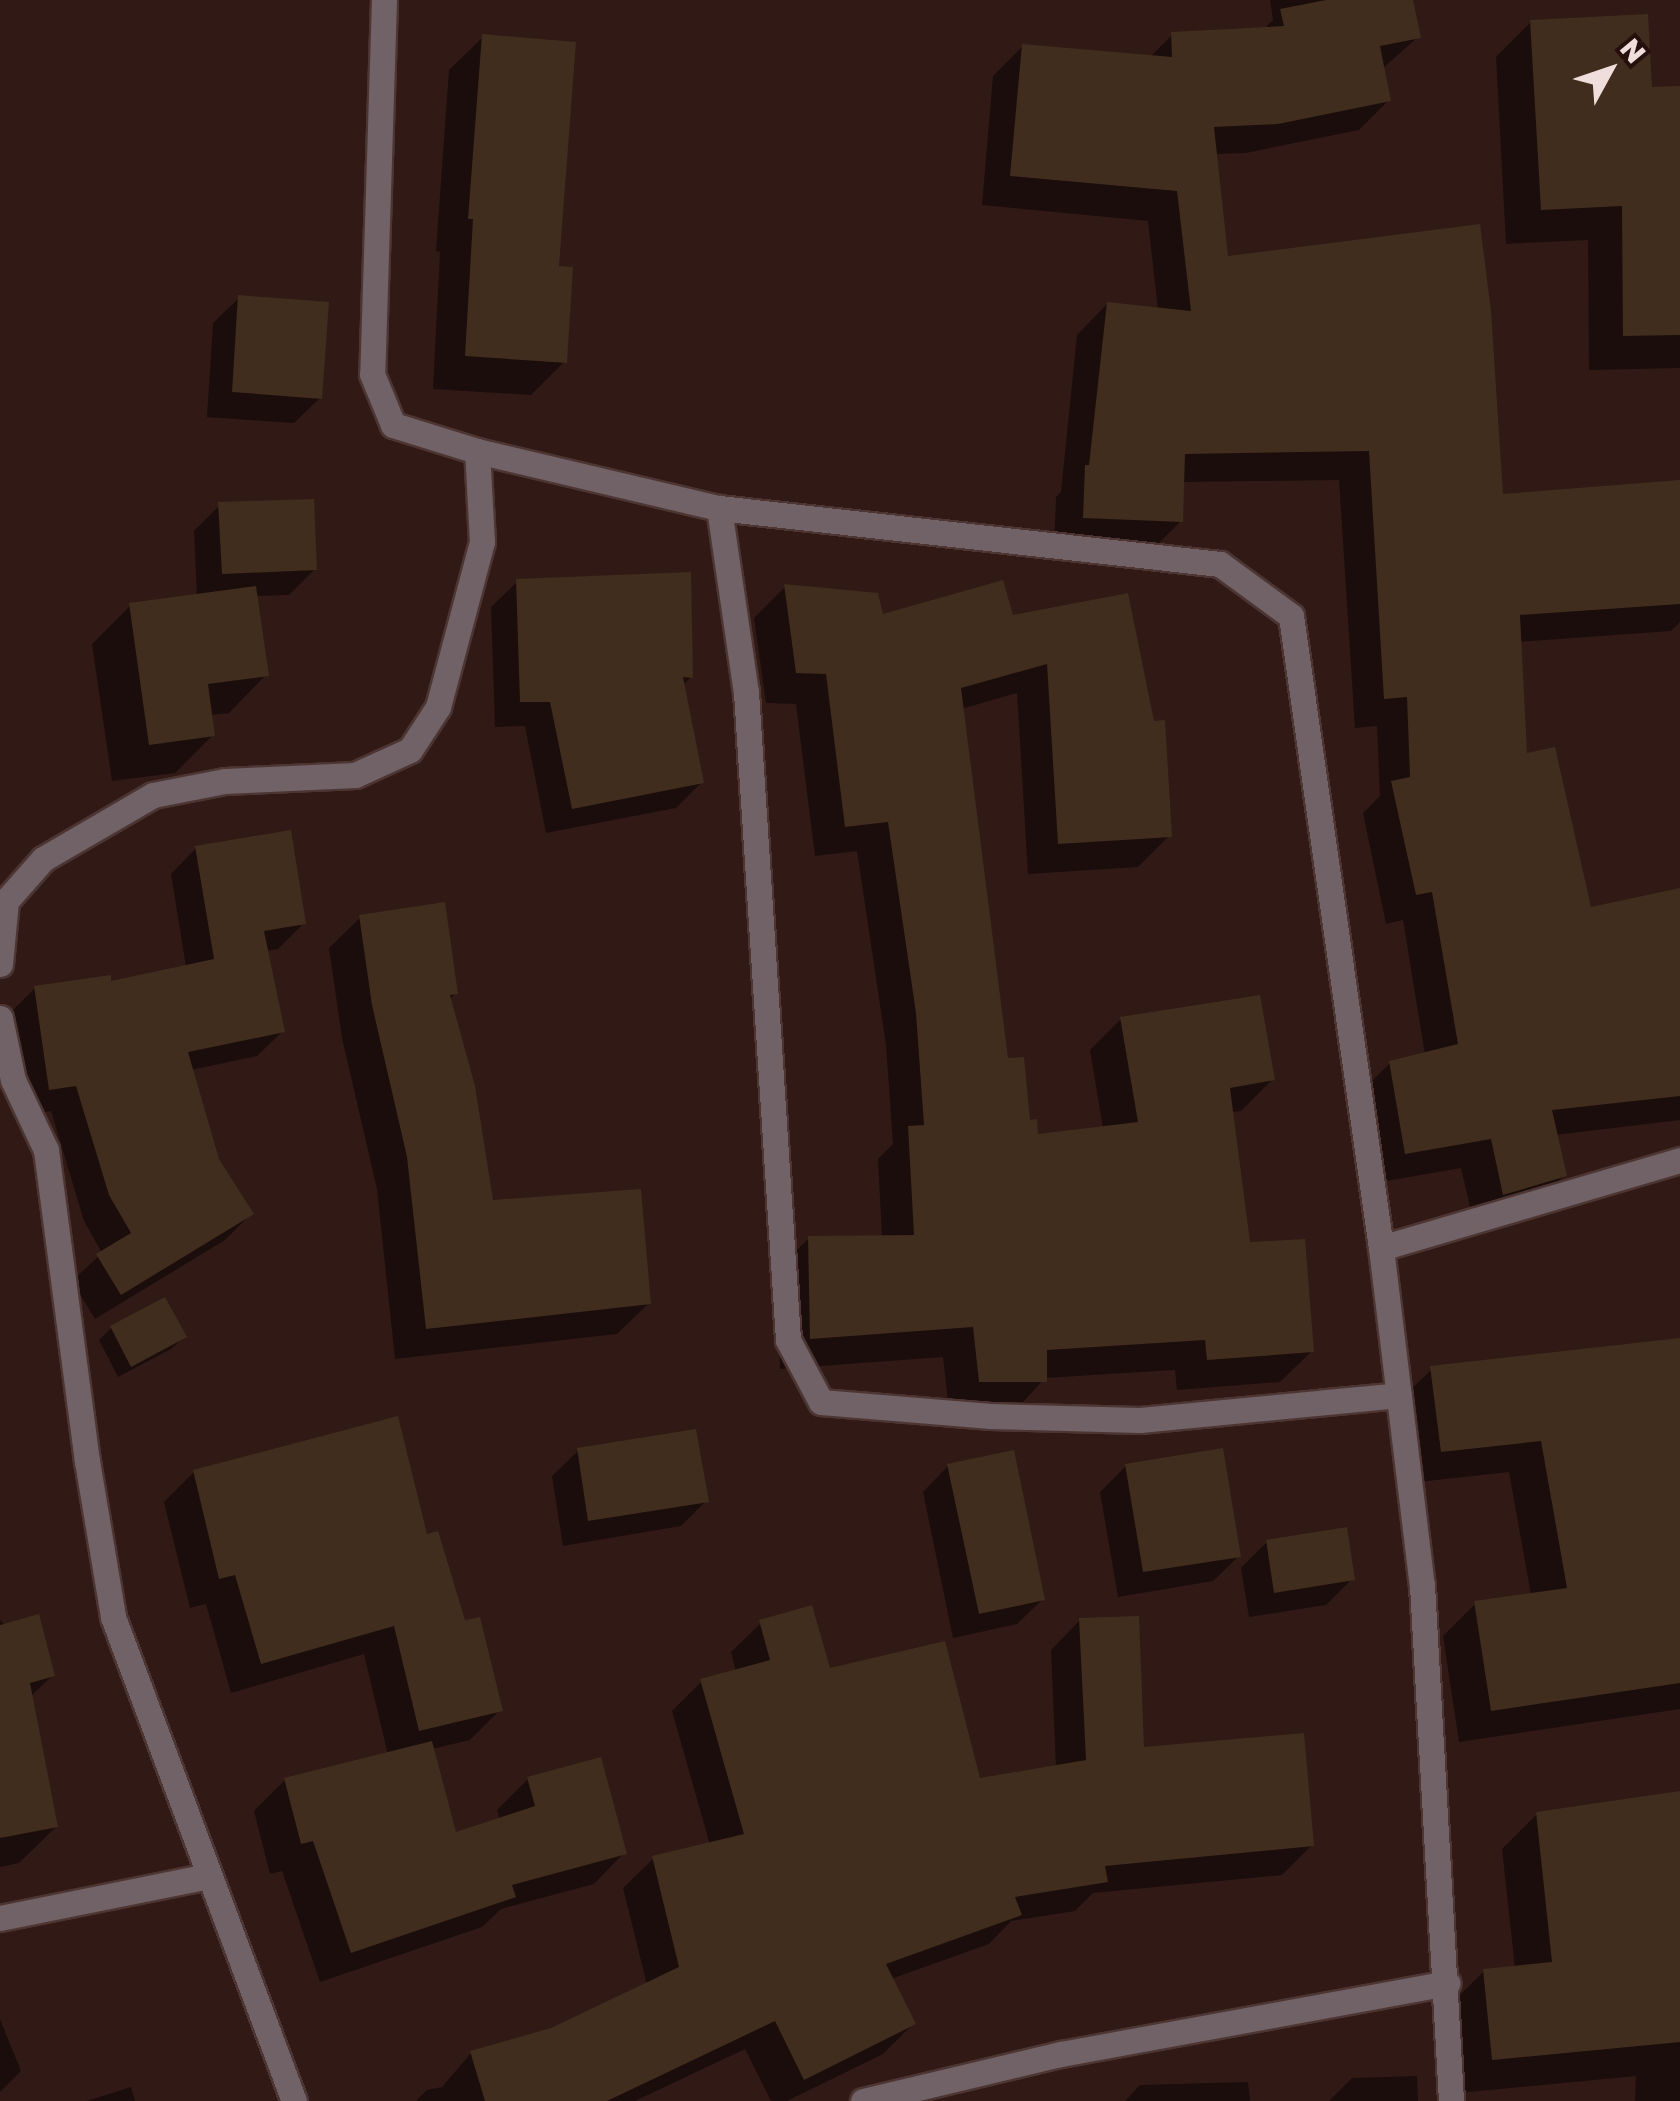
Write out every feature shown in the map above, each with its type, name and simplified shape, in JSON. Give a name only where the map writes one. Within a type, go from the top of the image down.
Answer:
[{"type":"street","points":[[384,0],[372,374],[392,425],[477,452],[720,508],[1220,564],[1291,616],[1381,1248],[1422,1585],[1452,2101]]},
{"type":"street","points":[[0,964],[6,901],[44,859],[153,796],[225,780],[355,775],[410,750],[438,707],[482,542],[477,452]]},
{"type":"street","points":[[720,508],[746,692],[788,1340],[821,1402],[936,1414],[1140,1420],[1399,1395]]},
{"type":"street","points":[[0,1018],[14,1080],[46,1150],[87,1461],[113,1617],[294,2101]]},
{"type":"street","points":[[1381,1248],[1680,1160]]},
{"type":"street","points":[[0,1918],[208,1876]]},
{"type":"street","points":[[863,2101],[1060,2054],[1448,1983]]},
{"type":"building","points":[[1326,0],[1413,0],[1421,38],[1380,46],[1391,101],[1278,124],[1214,127],[1228,256],[1480,224],[1491,311],[1503,494],[1680,480],[1680,604],[1520,615],[1527,753],[1555,747],[1591,907],[1680,888],[1680,1096],[1552,1110],[1567,1176],[1503,1195],[1491,1139],[1405,1154],[1389,1061],[1458,1044],[1432,892],[1416,895],[1391,781],[1410,777],[1407,697],[1384,699],[1369,451],[1185,454],[1183,522],[1083,518],[1085,465],[1089,465],[1107,302],[1191,311],[1177,191],[1010,176],[1022,44],[1172,57],[1171,32],[1284,26],[1280,9]]},
{"type":"building","points":[[1648,14],[1652,87],[1680,86],[1680,335],[1623,336],[1622,206],[1541,210],[1530,20]]},
{"type":"building","points":[[482,34],[576,42],[559,266],[573,267],[567,363],[465,356],[473,219],[468,219]]},
{"type":"building","points":[[238,295],[329,302],[322,399],[232,392]]},
{"type":"building","points":[[314,499],[317,570],[222,574],[218,502]]},
{"type":"building","points":[[691,572],[693,678],[683,677],[704,783],[572,809],[550,702],[520,702],[516,579]]},
{"type":"building","points":[[1003,580],[1013,615],[1128,593],[1154,721],[1165,720],[1172,837],[1058,844],[1047,664],[961,688],[1008,1058],[1024,1057],[1030,1120],[1037,1119],[1038,1134],[1138,1122],[1120,1017],[1260,995],[1275,1080],[1230,1088],[1250,1242],[1305,1239],[1314,1352],[1207,1360],[1205,1340],[1047,1350],[1047,1382],[979,1382],[973,1327],[810,1339],[808,1236],[914,1235],[908,1126],[924,1125],[916,1013],[888,822],[845,827],[826,674],[796,673],[784,584],[878,593],[883,614]]},
{"type":"building","points":[[256,586],[269,676],[208,684],[215,736],[149,745],[129,603]]},
{"type":"building","points":[[291,830],[306,924],[264,931],[285,1032],[188,1052],[219,1159],[254,1214],[121,1295],[96,1254],[131,1233],[109,1195],[76,1086],[49,1090],[34,986],[111,975],[111,981],[214,959],[195,846]]},
{"type":"building","points":[[445,902],[458,994],[450,995],[475,1086],[493,1200],[641,1189],[651,1304],[426,1329],[407,1157],[372,1005],[359,915]]},
{"type":"building","points":[[165,1297],[187,1337],[131,1367],[110,1326]]},
{"type":"building","points":[[1680,1338],[1680,1683],[1491,1711],[1474,1601],[1567,1588],[1541,1441],[1441,1452],[1430,1366]]},
{"type":"building","points":[[398,1416],[427,1534],[438,1531],[465,1620],[480,1617],[503,1711],[419,1731],[394,1626],[261,1664],[235,1575],[219,1579],[193,1470]]},
{"type":"building","points":[[696,1429],[709,1502],[588,1521],[577,1448]]},
{"type":"building","points":[[1223,1448],[1241,1557],[1143,1572],[1125,1464]]},
{"type":"building","points":[[1014,1450],[1045,1600],[979,1614],[947,1464]]},
{"type":"building","points":[[1347,1527],[1355,1580],[1274,1593],[1266,1540]]},
{"type":"building","points":[[812,1605],[830,1668],[945,1641],[980,1778],[1086,1760],[1079,1618],[1139,1616],[1144,1747],[1304,1733],[1314,1846],[1105,1866],[1108,1882],[1015,1897],[1022,1915],[886,1964],[916,2024],[804,2080],[775,2021],[607,2101],[485,2101],[470,2051],[551,2028],[679,1967],[652,1856],[744,1834],[700,1679],[770,1660],[759,1620]]},
{"type":"building","points":[[39,1614],[55,1676],[30,1683],[58,1827],[0,1838],[0,1625]]},
{"type":"building","points":[[432,1741],[456,1832],[535,1806],[527,1777],[601,1757],[627,1854],[512,1885],[516,1897],[351,1953],[313,1841],[301,1844],[284,1778]]},
{"type":"building","points":[[1680,1791],[1680,2042],[1492,2060],[1483,1969],[1552,1962],[1536,1812]]}]
